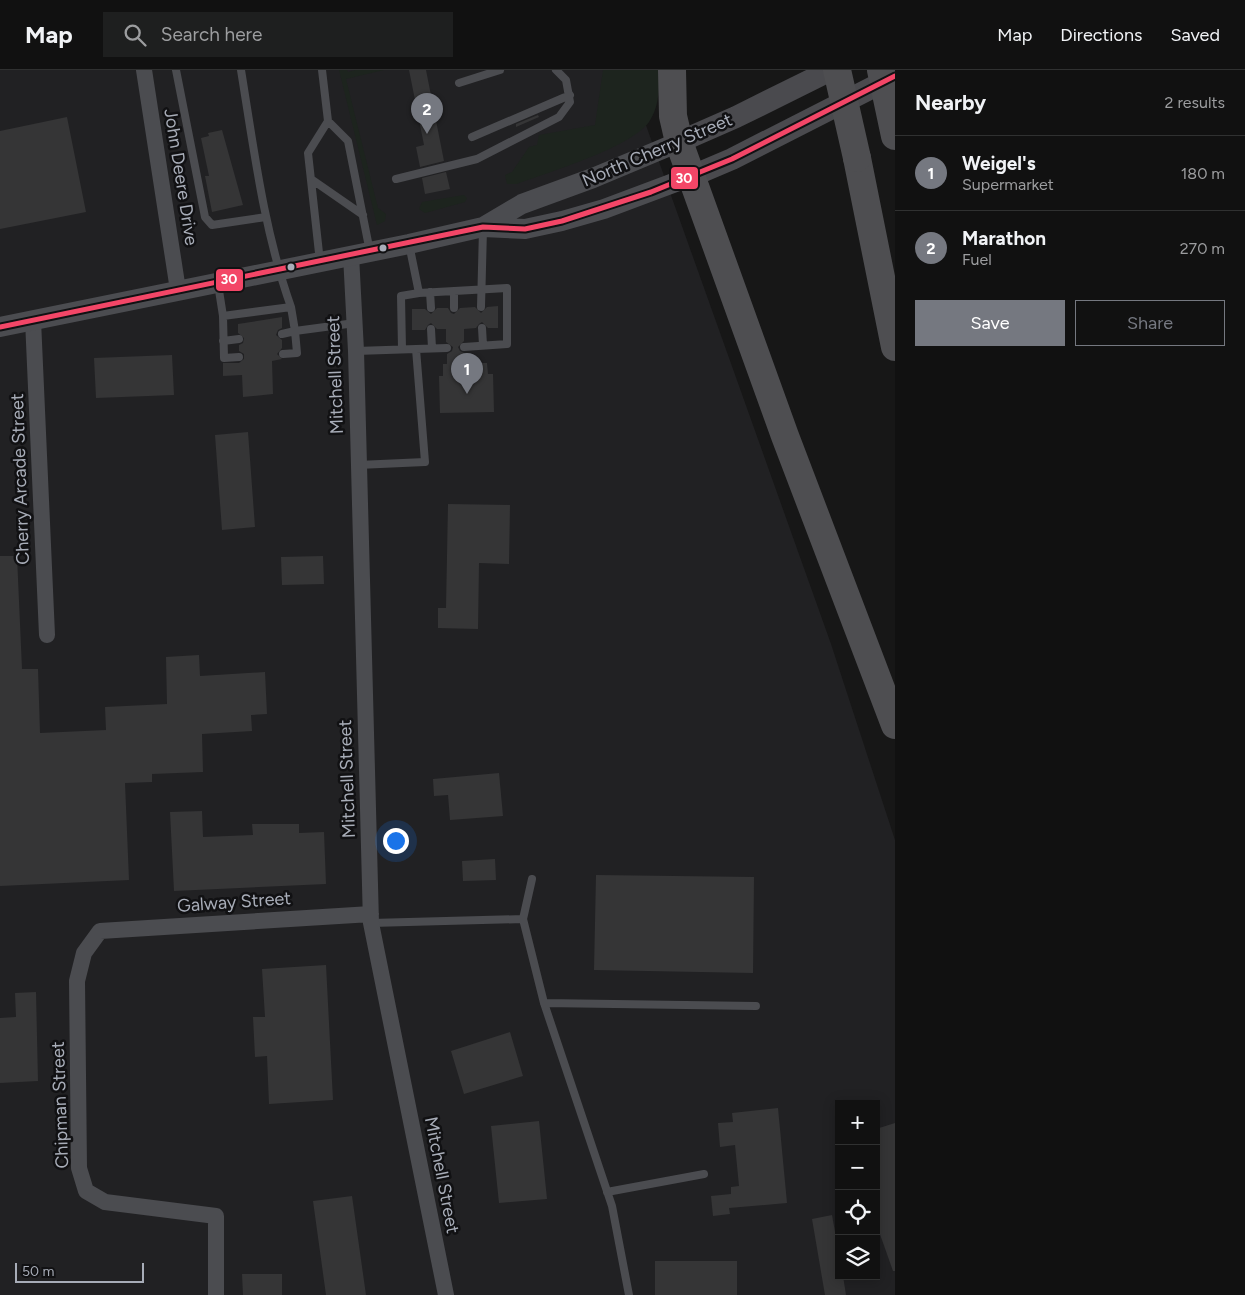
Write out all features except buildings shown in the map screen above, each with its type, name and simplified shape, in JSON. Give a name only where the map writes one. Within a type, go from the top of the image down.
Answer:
[{"type":"highway","points":[[672,70],[673,116],[680,142],[785,436],[895,725]]},
{"type":"highway","points":[[837,70],[857,158],[895,347]]},
{"type":"highway","points":[[880,70],[895,137]]},
{"type":"main road","name":"North Cherry Street","points":[[680,142],[736,117],[831,70]]},
{"type":"main road","name":"North Cherry Street","points":[[692,176],[732,159],[895,76]]},
{"type":"street","name":"John Deere Drive","points":[[147,70],[178,290]]},
{"type":"street","name":"North Cherry Street","points":[[483,227],[522,204],[680,142]]},
{"type":"street","name":"North Cherry Street","points":[[0,327],[409,244],[483,227],[525,229],[562,221],[604,209],[692,176]]},
{"type":"street","name":"Mitchell Street","points":[[360,254],[354,323],[371,919],[446,1295]]},
{"type":"street","name":"Cherry Arcade Street","points":[[33,320],[47,635]]},
{"type":"street","name":"Galway Street","points":[[100,931],[371,919]]},
{"type":"street","name":"Chipman Street","points":[[100,931],[84,953],[77,982],[79,1168],[86,1191],[105,1202],[216,1216],[216,1295]]},
{"type":"lane","points":[[176,70],[205,217],[212,225],[266,217]]},
{"type":"lane","points":[[241,70],[266,217],[278,270],[291,307],[295,332],[297,353],[283,354]]},
{"type":"lane","points":[[322,70],[328,121],[348,141],[363,215],[360,254]]},
{"type":"lane","points":[[459,83],[500,70]]},
{"type":"lane","points":[[396,179],[477,159],[559,117],[570,102],[570,96],[566,80],[556,70]]},
{"type":"lane","points":[[472,137],[570,96]]},
{"type":"lane","points":[[320,262],[308,153],[328,121]]},
{"type":"lane","points":[[311,179],[363,215]]},
{"type":"lane","points":[[481,307],[483,227]]},
{"type":"lane","points":[[409,244],[419,293]]},
{"type":"lane","points":[[218,282],[223,316],[224,358],[239,357]]},
{"type":"lane","points":[[402,349],[401,296],[430,292],[507,288],[507,344],[464,347]]},
{"type":"lane","points":[[454,291],[454,308]]},
{"type":"lane","points":[[430,292],[431,308]]},
{"type":"lane","points":[[223,316],[291,307]]},
{"type":"lane","points":[[282,334],[354,323]]},
{"type":"lane","points":[[482,328],[483,345]]},
{"type":"lane","points":[[431,330],[432,348]]},
{"type":"lane","points":[[223,341],[239,339]]},
{"type":"lane","points":[[356,351],[447,348]]},
{"type":"lane","points":[[358,465],[425,462],[416,349]]},
{"type":"lane","points":[[532,879],[523,919],[544,1003],[607,1192],[629,1295]]},
{"type":"lane","points":[[371,919],[523,919]]},
{"type":"lane","points":[[544,1003],[756,1006]]},
{"type":"lane","points":[[607,1192],[704,1174]]},
{"type":"shaded area","points":[[0,70],[639,70],[642,114],[831,644],[895,840],[895,1295],[0,1295]]},
{"type":"shaded area","points":[[339,70],[347,70],[348,72],[355,70],[384,70],[346,79],[378,208],[386,214],[385,221],[377,225]]},
{"type":"shaded area","points":[[603,70],[659,70],[658,97],[655,110],[649,122],[639,132],[607,150],[517,184],[507,184],[505,175],[512,172],[529,147],[537,145],[539,135],[595,125]]},
{"type":"shaded area","points":[[464,195],[467,198],[465,202],[425,213],[419,209],[422,202]]},
{"type":"transit line","name":"30","points":[[0,327],[483,227],[525,229],[562,221],[651,192],[732,159],[895,76]]},
{"type":"place","name":"Marathon","points":[[427,134]]},
{"type":"place","name":"Weigel's","points":[[467,394]]}]
